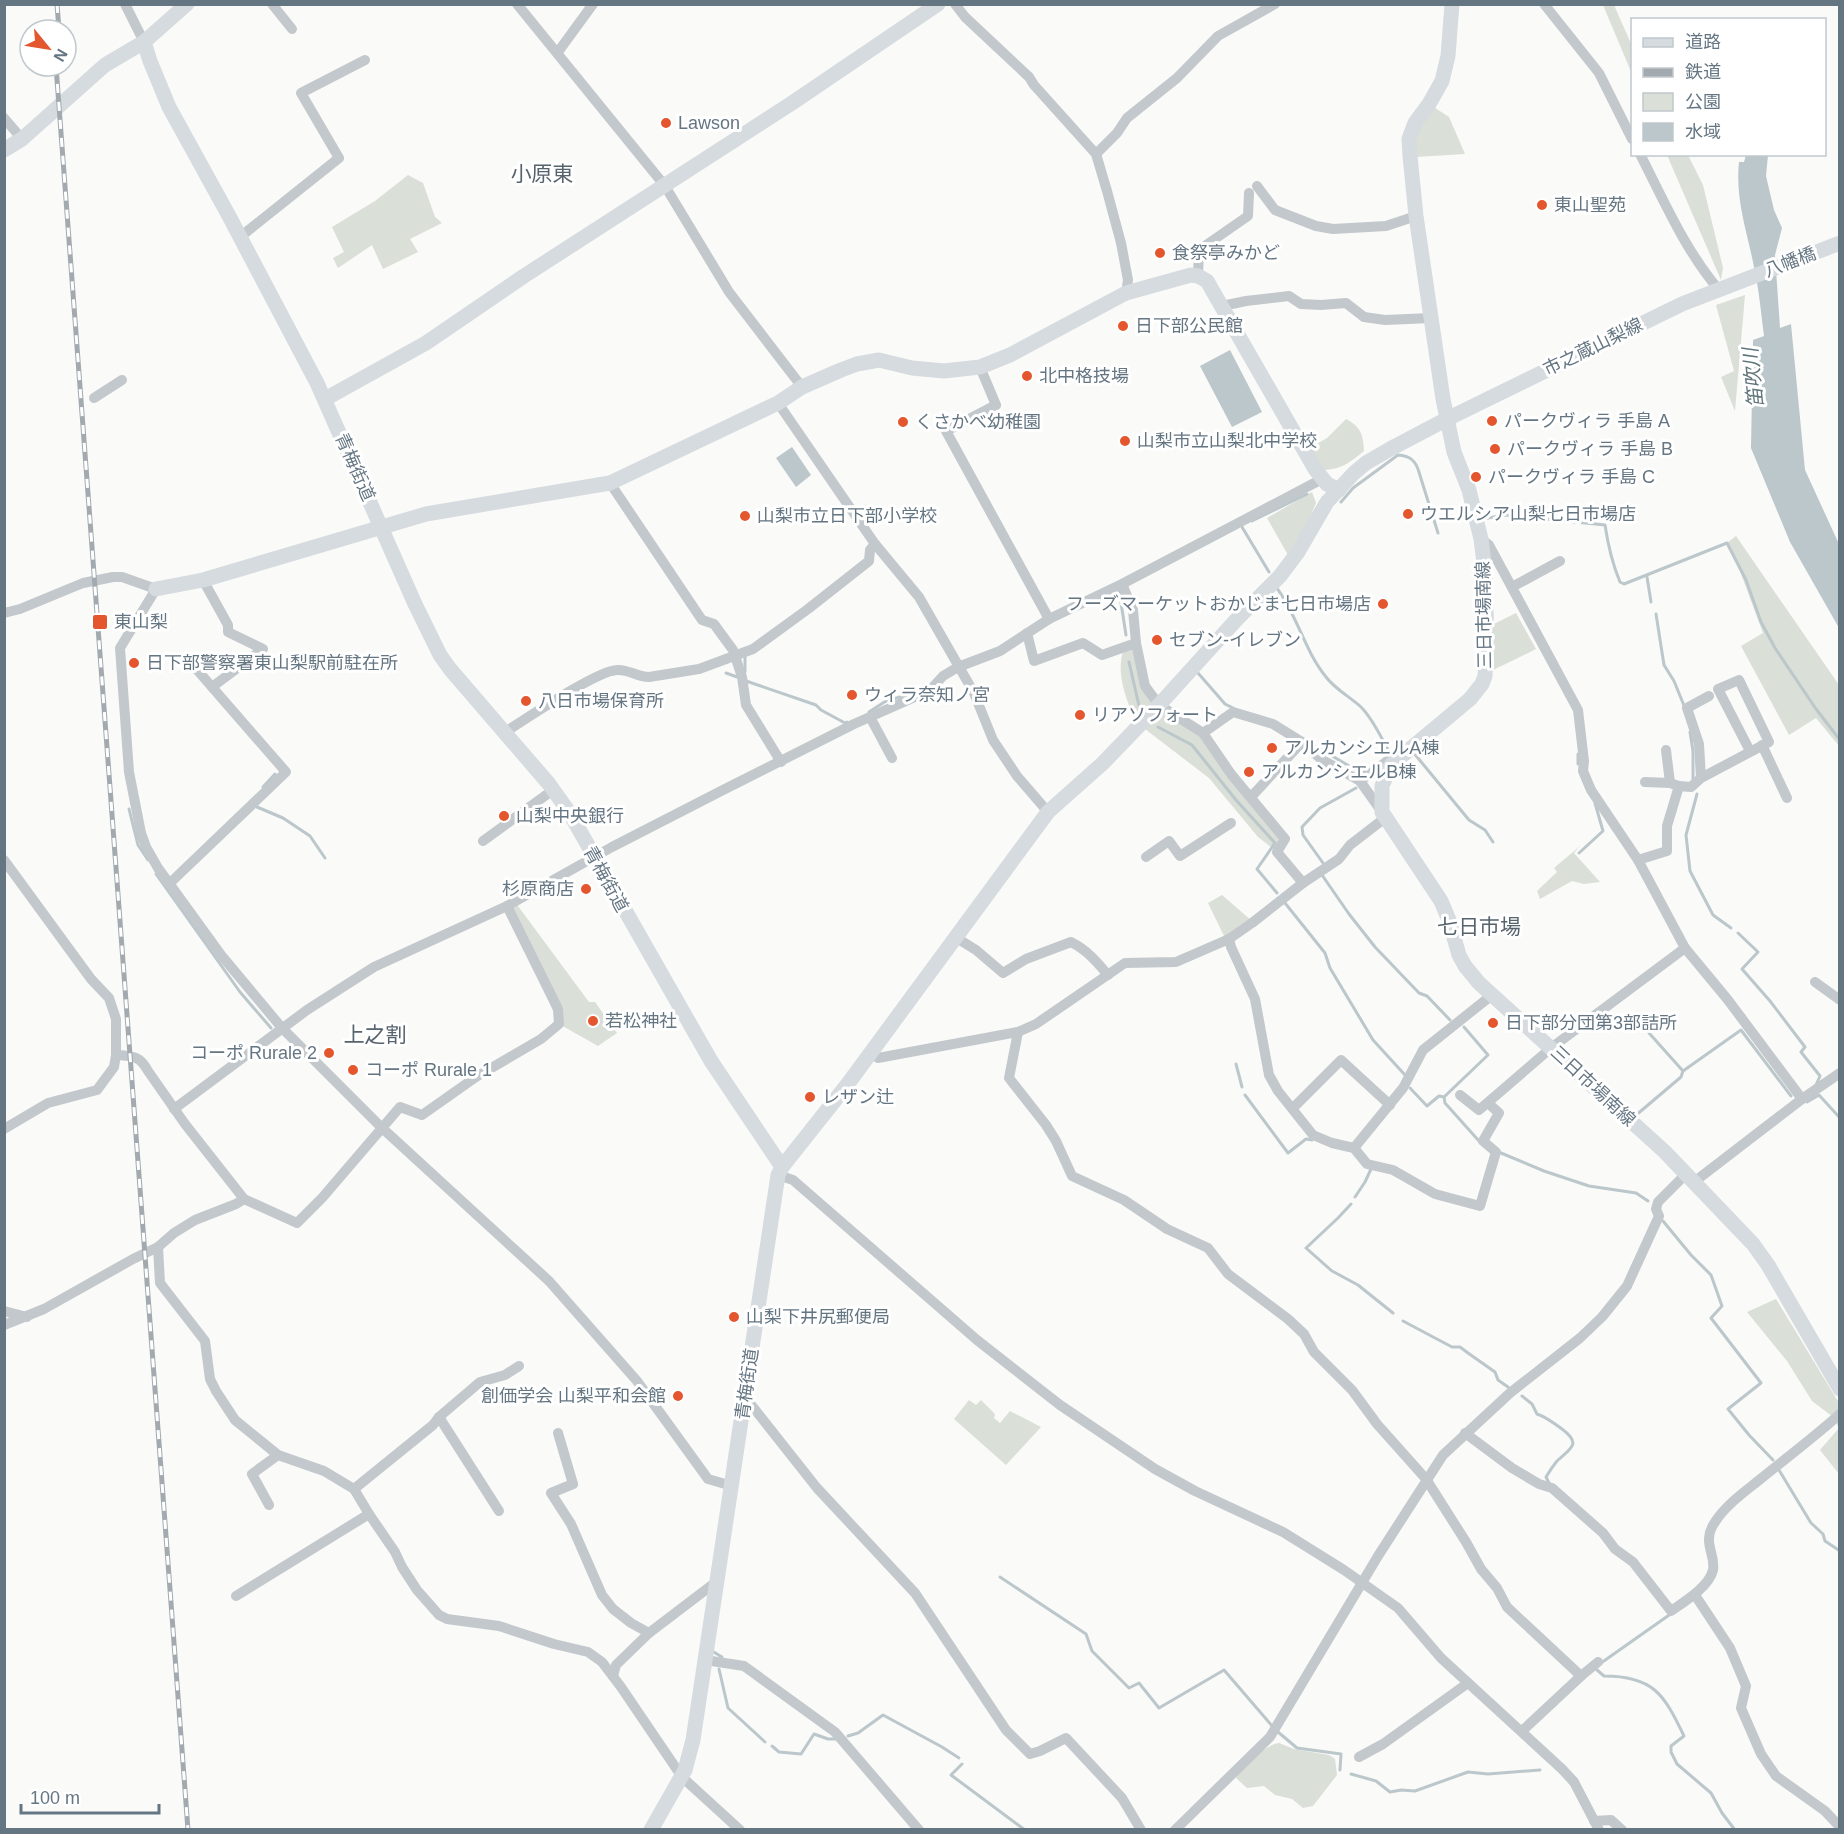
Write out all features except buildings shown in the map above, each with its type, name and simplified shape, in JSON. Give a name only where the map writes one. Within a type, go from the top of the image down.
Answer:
[{"type":"main road","points":[[4,150],[22,139],[105,65],[144,42],[187,4]]},
{"type":"main road","points":[[325,399],[426,343],[938,4]]},
{"type":"main road","name":"三日市場南線","points":[[1391,765],[1470,699],[1482,684],[1485,676],[1487,646],[1485,571],[1481,539],[1469,490],[1454,452],[1447,418],[1416,216],[1409,139],[1415,123],[1442,81],[1448,56],[1452,4]]},
{"type":"main road","name":"青梅街道","points":[[144,42],[169,107],[325,399],[415,604],[440,655],[569,812],[711,1061],[780,1171],[693,1740],[682,1777],[651,1830]]},
{"type":"main road","name":"八幡橋","points":[[1740,280],[1839,243]]},
{"type":"main road","points":[[156,589],[203,580],[426,514],[610,483],[778,403],[802,387],[857,364],[879,360],[912,368],[944,370],[980,367],[1010,355],[1125,293],[1191,275],[1207,281],[1315,470],[1327,484],[1339,490]]},
{"type":"main road","name":"市之蔵山梨線","points":[[780,1171],[1048,812],[1102,764],[1280,576],[1298,552],[1327,502],[1366,463],[1447,418],[1682,304],[1740,280]]},
{"type":"main road","points":[[1383,815],[1382,786],[1391,765]]},
{"type":"main road","name":"三日市場南線","points":[[1383,815],[1441,901],[1459,955],[1465,966],[1479,983],[1665,1152],[1753,1244],[1768,1265],[1839,1389]]},
{"type":"street","points":[[125,4],[144,42]]},
{"type":"street","points":[[272,4],[292,29]]},
{"type":"street","points":[[517,4],[664,186],[729,292],[802,387]]},
{"type":"street","points":[[558,52],[594,4]]},
{"type":"street","points":[[955,4],[964,17],[1029,77],[1096,154],[1123,253],[1128,280],[1125,293]]},
{"type":"street","points":[[1096,154],[1117,133],[1127,118],[1178,78],[1218,36],[1275,4]]},
{"type":"street","points":[[1544,4],[1599,73],[1631,137]]},
{"type":"street","points":[[240,237],[339,158],[301,93],[364,60]]},
{"type":"street","points":[[4,118],[22,139]]},
{"type":"street","points":[[1641,156],[1674,221],[1705,274],[1719,290]]},
{"type":"street","points":[[1198,276],[1198,250],[1248,216],[1253,190],[1275,210],[1324,228],[1386,226],[1416,216]]},
{"type":"street","points":[[1222,306],[1289,296],[1300,304],[1346,303],[1364,317],[1385,320],[1431,318]]},
{"type":"street","points":[[980,367],[996,405],[946,431],[1049,619]]},
{"type":"street","points":[[94,398],[122,380]]},
{"type":"street","points":[[778,403],[875,544],[919,597],[974,693],[993,740],[1017,776],[1048,812]]},
{"type":"street","points":[[174,1108],[317,1003],[374,967],[507,906],[594,857],[870,717],[924,693],[943,676],[958,667],[1000,651],[1049,619],[1122,584],[1322,479]]},
{"type":"street","points":[[610,483],[702,620],[714,624],[733,650],[740,655],[746,705],[781,762]]},
{"type":"street","points":[[1481,539],[1489,545],[1578,710],[1584,761],[1583,771],[1591,790],[1626,839],[1685,948],[1728,1000],[1802,1099]]},
{"type":"street","points":[[505,732],[594,678],[614,670],[649,677],[699,669],[753,649],[869,561],[870,550],[875,544]]},
{"type":"street","points":[[1512,587],[1560,561]]},
{"type":"street","points":[[4,613],[20,609],[72,586],[113,577],[122,577],[156,589],[120,648],[129,772],[141,834],[146,847],[221,955],[282,1028],[381,1127],[549,1281],[638,1381],[708,1479],[732,1486]]},
{"type":"street","points":[[203,580],[228,625],[228,632],[263,649],[212,687]]},
{"type":"street","points":[[1122,584],[1132,610],[1144,686],[1159,705],[1203,733],[1231,774],[1285,839],[1276,852],[1303,883]]},
{"type":"street","points":[[1027,633],[1035,661],[1083,643],[1102,655],[1136,643]]},
{"type":"street","points":[[170,883],[286,772],[192,664]]},
{"type":"street","points":[[1645,782],[1691,787],[1701,778],[1769,742],[1738,680],[1718,689],[1750,751]]},
{"type":"street","points":[[1701,778],[1699,744],[1687,708],[1709,696]]},
{"type":"street","points":[[870,1052],[878,1058],[1018,1032],[1036,1024],[1125,963],[1176,962],[1229,939],[1339,859],[1350,845],[1383,815],[1360,781],[1321,759],[1302,742],[1273,724],[1233,712],[1203,733]]},
{"type":"street","points":[[870,717],[892,758]]},
{"type":"street","points":[[1251,798],[1302,742]]},
{"type":"street","points":[[1762,746],[1787,798]]},
{"type":"street","points":[[1638,860],[1667,851],[1666,826],[1674,784],[1666,750]]},
{"type":"street","points":[[1360,781],[1386,762],[1391,765]]},
{"type":"street","points":[[483,841],[553,790]]},
{"type":"street","points":[[1146,857],[1169,841],[1180,856],[1231,824]]},
{"type":"street","points":[[4,860],[91,979],[109,998],[116,1019],[114,1067],[97,1090],[48,1103],[4,1129]]},
{"type":"street","points":[[116,1055],[135,1056],[143,1062],[174,1108],[244,1199],[297,1223],[322,1198],[400,1107],[422,1115],[476,1077],[541,1039],[559,1024],[558,1009],[507,906]]},
{"type":"street","points":[[955,937],[976,950],[1003,973],[1026,959],[1071,942],[1088,953],[1108,975]]},
{"type":"street","points":[[1229,939],[1255,999],[1269,1075],[1278,1091],[1314,1135],[1332,1143],[1354,1148],[1366,1164],[1393,1170],[1435,1194],[1480,1206],[1496,1152],[1483,1141],[1499,1113],[1488,1103]]},
{"type":"street","points":[[1460,1095],[1479,1110],[1551,1048],[1685,948]]},
{"type":"street","points":[[1815,982],[1839,1000]]},
{"type":"street","points":[[1354,1148],[1404,1088],[1424,1050],[1492,995]]},
{"type":"street","points":[[1018,1032],[1009,1078],[1046,1125],[1072,1176],[1124,1200],[1167,1229],[1208,1248],[1228,1274],[1288,1319],[1304,1334],[1314,1352],[1352,1390],[1377,1425],[1426,1479],[1481,1569],[1497,1588],[1506,1607],[1581,1676]]},
{"type":"street","points":[[1293,1108],[1341,1060],[1390,1105]]},
{"type":"street","points":[[1175,1830],[1270,1737],[1362,1583],[1443,1455],[1513,1390],[1581,1338],[1602,1317],[1627,1286],[1659,1216],[1656,1209],[1658,1202],[1839,1073]]},
{"type":"street","points":[[780,1171],[977,1340],[1060,1405],[1155,1469],[1195,1491],[1283,1532],[1344,1570],[1398,1608],[1441,1658],[1574,1782],[1596,1825],[1611,1820],[1622,1830]]},
{"type":"street","points":[[4,1325],[27,1317],[158,1247],[174,1233],[195,1220],[244,1199]]},
{"type":"street","points":[[158,1247],[160,1283],[205,1341],[210,1379],[235,1420],[278,1455],[324,1471],[354,1489],[417,1590],[439,1616],[499,1626],[554,1644],[588,1652],[602,1662],[682,1777],[740,1830]]},
{"type":"street","points":[[4,1311],[27,1317]]},
{"type":"street","points":[[354,1489],[433,1425],[439,1417],[480,1382],[505,1375],[519,1365]]},
{"type":"street","points":[[745,1397],[817,1488],[915,1593],[1006,1730],[1030,1754],[1066,1738],[1122,1798],[1141,1830]]},
{"type":"street","points":[[1465,1433],[1512,1468],[1539,1484],[1552,1488],[1603,1533],[1615,1549],[1633,1562],[1671,1611],[1695,1595],[1712,1574],[1713,1567],[1707,1544],[1714,1523],[1736,1499],[1807,1443],[1839,1414]]},
{"type":"street","points":[[439,1417],[499,1511]]},
{"type":"street","points":[[558,1433],[573,1484],[550,1492],[571,1524],[602,1595],[613,1609],[649,1633]]},
{"type":"street","points":[[269,1505],[252,1474],[278,1455]]},
{"type":"street","points":[[236,1596],[369,1514]]},
{"type":"street","points":[[613,1676],[616,1665],[649,1633],[716,1582]]},
{"type":"street","points":[[1695,1595],[1730,1648],[1746,1686],[1741,1708],[1761,1754],[1776,1776],[1825,1811],[1839,1827]]},
{"type":"street","points":[[705,1660],[744,1666],[835,1732],[919,1830]]},
{"type":"street","points":[[1521,1731],[1598,1662]]},
{"type":"street","points":[[1359,1757],[1383,1744],[1468,1683]]},
{"type":"green space","points":[[1603,5],[1614,5],[1631,44],[1631,72]]},
{"type":"green space","points":[[1429,104],[1449,117],[1465,154],[1416,157],[1415,123]]},
{"type":"green space","points":[[1667,156],[1688,156],[1703,185],[1723,268],[1721,280]]},
{"type":"green space","points":[[408,175],[423,183],[435,217],[442,223],[410,239],[418,252],[383,269],[372,245],[338,268],[333,258],[344,252],[332,227],[375,201]]},
{"type":"green space","points":[[1745,295],[1735,411],[1721,377],[1734,371],[1716,305]]},
{"type":"green space","points":[[1346,419],[1360,432],[1364,451],[1350,462],[1324,470],[1305,451],[1327,438]]},
{"type":"green space","points":[[1312,492],[1316,503],[1308,522],[1288,555],[1267,518]]},
{"type":"green space","points":[[1736,536],[1839,685],[1839,746],[1816,718],[1789,735],[1741,646],[1763,633],[1734,555],[1727,543]]},
{"type":"green space","points":[[1516,613],[1536,649],[1487,673],[1488,627]]},
{"type":"green space","points":[[1136,643],[1152,706],[1136,722],[1125,695],[1121,667],[1124,649]]},
{"type":"green space","points":[[1164,709],[1203,733],[1285,839],[1277,852],[1258,837],[1209,778],[1145,729]]},
{"type":"green space","points":[[1580,846],[1574,853],[1600,882],[1584,884],[1572,881],[1540,899],[1537,891],[1557,872],[1554,868]]},
{"type":"green space","points":[[1222,895],[1252,921],[1225,938],[1208,903]]},
{"type":"green space","points":[[515,902],[589,1002],[595,1002],[617,1033],[598,1046],[559,1024],[507,906]]},
{"type":"green space","points":[[1776,1299],[1839,1403],[1839,1428],[1833,1417],[1812,1401],[1787,1361],[1747,1312]]},
{"type":"green space","points":[[969,1400],[976,1405],[981,1400],[995,1414],[994,1418],[1000,1423],[1010,1411],[1041,1427],[1006,1465],[954,1419]]},
{"type":"green space","points":[[1839,1428],[1839,1474],[1820,1450]]},
{"type":"green space","points":[[1279,1743],[1294,1749],[1329,1755],[1335,1759],[1337,1775],[1313,1806],[1303,1808],[1292,1799],[1275,1795],[1264,1786],[1247,1788],[1236,1778],[1255,1757]]},
{"type":"water","name":"笛吹川","points":[[1746,156],[1768,156],[1766,176],[1774,210],[1782,228],[1775,255],[1780,328],[1791,324],[1805,470],[1839,544],[1839,628],[1790,542],[1751,448],[1753,340],[1764,336],[1757,284],[1742,215],[1739,189],[1739,162],[1744,162]]},
{"type":"water","points":[[1230,350],[1262,412],[1232,427],[1200,366]]},
{"type":"water","points":[[792,447],[811,475],[796,487],[776,458]]},
{"type":"waterway","points":[[1341,502],[1353,488],[1398,455],[1405,456],[1413,460],[1418,469],[1438,533]]},
{"type":"waterway","points":[[1252,521],[1307,494]]},
{"type":"waterway","points":[[1482,519],[1506,515],[1605,525],[1615,568],[1620,582],[1624,584],[1727,543],[1746,580],[1761,622],[1775,648],[1840,740]]},
{"type":"waterway","points":[[1242,527],[1269,572]]},
{"type":"waterway","points":[[1647,577],[1651,602]]},
{"type":"waterway","points":[[1276,587],[1290,609],[1318,666],[1334,685],[1366,712],[1374,724],[1391,755],[1384,759]]},
{"type":"waterway","points":[[1119,590],[1126,635]]},
{"type":"waterway","points":[[1656,614],[1664,665],[1674,681],[1685,708]]},
{"type":"waterway","points":[[744,656],[745,672]]},
{"type":"waterway","points":[[1129,662],[1140,710]]},
{"type":"waterway","points":[[726,673],[740,678]]},
{"type":"waterway","points":[[1198,673],[1225,704],[1233,708]]},
{"type":"waterway","points":[[746,681],[816,705],[821,710],[847,722]]},
{"type":"waterway","points":[[869,712],[886,701],[907,695]]},
{"type":"waterway","points":[[1158,727],[1192,745],[1236,800],[1275,843],[1257,869],[1277,893]]},
{"type":"waterway","points":[[1690,732],[1693,751],[1693,781]]},
{"type":"waterway","points":[[1312,744],[1361,773],[1365,771]]},
{"type":"waterway","points":[[1413,752],[1469,820],[1485,830],[1493,842]]},
{"type":"waterway","points":[[1578,754],[1578,764]]},
{"type":"waterway","points":[[263,787],[275,774]]},
{"type":"waterway","points":[[1323,863],[1303,835],[1302,827],[1320,808],[1356,788]]},
{"type":"waterway","points":[[1697,794],[1686,835],[1690,871],[1713,915],[1731,928]]},
{"type":"waterway","points":[[1579,853],[1603,831],[1595,803]]},
{"type":"waterway","points":[[255,805],[283,818],[310,836],[325,858]]},
{"type":"waterway","points":[[129,809],[138,845],[148,860]]},
{"type":"waterway","points":[[156,874],[240,992],[271,1028]]},
{"type":"waterway","points":[[1322,875],[1375,947],[1419,993],[1427,996],[1450,1020]]},
{"type":"waterway","points":[[1285,903],[1325,953],[1330,968],[1373,1040],[1405,1075]]},
{"type":"waterway","points":[[1738,933],[1758,952],[1742,969],[1805,1047],[1801,1052],[1820,1076],[1816,1085]]},
{"type":"waterway","points":[[1444,1097],[1488,1055],[1464,1027]]},
{"type":"waterway","points":[[1649,1033],[1683,1071],[1741,1030],[1791,1096]]},
{"type":"waterway","points":[[1236,1064],[1242,1087]]},
{"type":"waterway","points":[[1635,1116],[1681,1077],[1683,1071]]},
{"type":"waterway","points":[[1410,1088],[1427,1106],[1439,1096],[1444,1097],[1445,1103],[1479,1141]]},
{"type":"waterway","points":[[1245,1095],[1288,1153],[1306,1139],[1312,1140]]},
{"type":"waterway","points":[[1807,1102],[1819,1095],[1840,1118]]},
{"type":"waterway","points":[[1501,1153],[1589,1186],[1636,1193],[1648,1201]]},
{"type":"waterway","points":[[1355,1197],[1371,1169]]},
{"type":"waterway","points":[[1351,1204],[1306,1248],[1332,1271],[1358,1285],[1393,1313]]},
{"type":"waterway","points":[[1663,1221],[1711,1275],[1722,1306],[1711,1318],[1761,1383],[1728,1409],[1773,1460]]},
{"type":"waterway","points":[[1403,1321],[1452,1347],[1460,1347],[1495,1372],[1498,1380],[1508,1387]]},
{"type":"waterway","points":[[1522,1396],[1532,1404],[1537,1414],[1547,1418],[1572,1438],[1572,1446],[1557,1461],[1546,1477],[1549,1483]]},
{"type":"waterway","points":[[1779,1470],[1811,1523],[1823,1534],[1825,1541],[1840,1551]]},
{"type":"waterway","points":[[1000,1577],[1086,1634],[1092,1651],[1129,1688],[1139,1683],[1159,1708],[1224,1670],[1273,1727]]},
{"type":"waterway","points":[[1601,1663],[1672,1613]]},
{"type":"waterway","points":[[712,1651],[722,1657]]},
{"type":"waterway","points":[[719,1669],[728,1708],[765,1742]]},
{"type":"waterway","points":[[1597,1670],[1604,1676],[1634,1679],[1646,1684],[1663,1699],[1684,1736],[1671,1746],[1671,1752],[1677,1764],[1711,1793],[1735,1830]]},
{"type":"waterway","points":[[848,1736],[858,1733],[883,1715],[959,1758]]},
{"type":"waterway","points":[[1278,1732],[1297,1748],[1341,1754],[1340,1770]]},
{"type":"waterway","points":[[772,1746],[779,1752],[801,1754],[814,1734],[836,1739]]},
{"type":"waterway","points":[[962,1764],[951,1775],[1025,1830]]},
{"type":"waterway","points":[[1351,1774],[1376,1781],[1390,1792],[1415,1791],[1468,1772],[1488,1774],[1540,1770]]},
{"type":"railway","points":[[57,4],[58,18]]},
{"type":"railway","points":[[57,78],[188,1830]]},
{"type":"place","name":"Lawson","points":[[666,123]]},
{"type":"place","name":"東山聖苑","points":[[1542,205]]},
{"type":"place","name":"食祭亭みかど","points":[[1160,253]]},
{"type":"place","name":"日下部公民館","points":[[1123,326]]},
{"type":"place","name":"北中格技場","points":[[1027,376]]},
{"type":"place","name":"パークヴィラ 手島 A","points":[[1492,421]]},
{"type":"place","name":"くさかべ幼稚園","points":[[903,422]]},
{"type":"place","name":"山梨市立山梨北中学校","points":[[1125,441]]},
{"type":"place","name":"パークヴィラ 手島 B","points":[[1495,449]]},
{"type":"place","name":"パークヴィラ 手島 C","points":[[1476,477]]},
{"type":"place","name":"ウエルシア山梨七日市場店","points":[[1408,514]]},
{"type":"place","name":"山梨市立日下部小学校","points":[[745,516]]},
{"type":"place","name":"フーズマーケットおかじま七日市場店","points":[[1383,604]]},
{"type":"place","name":"東山梨","points":[[100,622]]},
{"type":"place","name":"セブン-イレブン","points":[[1157,640]]},
{"type":"place","name":"日下部警察署東山梨駅前駐在所","points":[[134,663]]},
{"type":"place","name":"ウィラ奈知ノ宮","points":[[852,695]]},
{"type":"place","name":"八日市場保育所","points":[[526,701]]},
{"type":"place","name":"リアソフォート","points":[[1080,715]]},
{"type":"place","name":"アルカンシエルA棟","points":[[1272,748]]},
{"type":"place","name":"アルカンシエルB棟","points":[[1249,772]]},
{"type":"place","name":"山梨中央銀行","points":[[504,816]]},
{"type":"place","name":"杉原商店","points":[[586,889]]},
{"type":"place","name":"若松神社","points":[[593,1021]]},
{"type":"place","name":"日下部分団第3部詰所","points":[[1493,1023]]},
{"type":"place","name":"コーポ Rurale 2","points":[[329,1053]]},
{"type":"place","name":"コーポ Rurale 1","points":[[353,1070]]},
{"type":"place","name":"レザン辻","points":[[810,1097]]},
{"type":"place","name":"山梨下井尻郵便局","points":[[734,1317]]},
{"type":"place","name":"創価学会 山梨平和会館","points":[[678,1396]]},
{"type":"district","name":"小原東","points":[[542,174]]},
{"type":"district","name":"七日市場","points":[[1479,927]]},
{"type":"district","name":"上之割","points":[[375,1035]]}]
